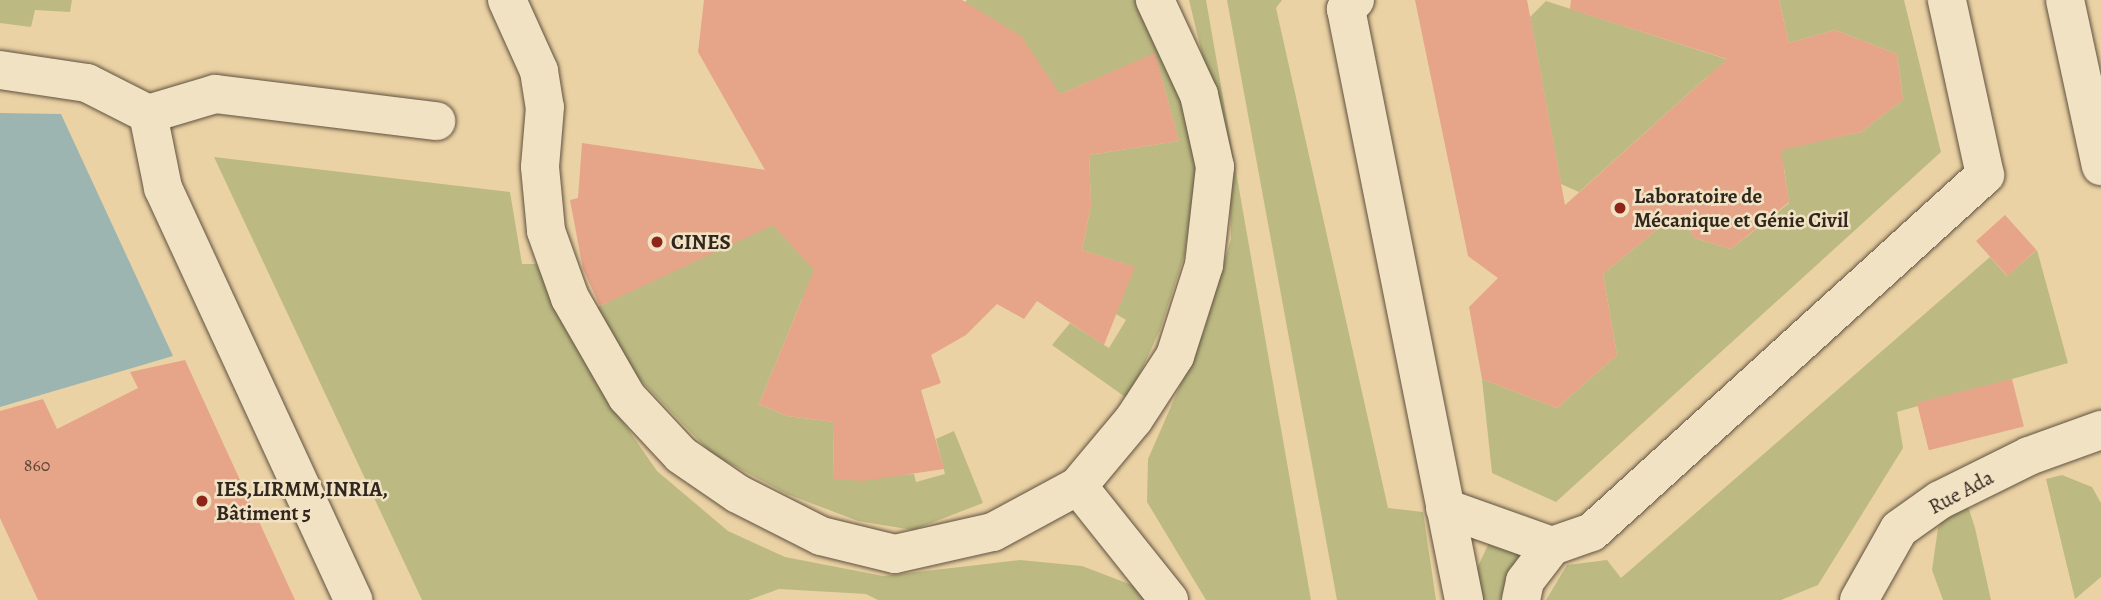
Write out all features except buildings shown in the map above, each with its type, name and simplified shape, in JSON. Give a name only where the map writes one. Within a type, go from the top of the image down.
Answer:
[{"type":"street","points":[[507,0],[538,71],[545,107],[540,167],[546,230],[570,298],[627,397],[681,456],[738,494],[821,536],[895,554],[993,532],[1078,486],[1134,419],[1175,356],[1204,265],[1215,167],[1199,95],[1155,0]]},
{"type":"street","points":[[1521,600],[1525,580],[1552,546],[1592,532],[1985,175],[1947,0]]},
{"type":"street","points":[[2065,0],[2101,166]]},
{"type":"street","points":[[1348,3],[1464,600]]},
{"type":"street","points":[[0,70],[87,83],[148,114],[215,94],[436,121]]},
{"type":"street","points":[[148,114],[163,188],[353,600]]},
{"type":"street","name":"Rue Ada","points":[[1859,600],[1899,529],[1940,500],[2029,456],[2101,430]]},
{"type":"street","points":[[1078,486],[1169,600]]},
{"type":"street","points":[[1446,508],[1552,546]]},
{"type":"shaded area","points":[[0,0],[72,0],[70,12],[35,10],[31,27],[0,23]]},
{"type":"shaded area","points":[[967,0],[1137,0],[1183,100],[1197,165],[1185,253],[1160,330],[1128,399],[1052,345],[1070,323],[1109,348],[1126,320],[1116,314],[1134,267],[1082,250],[1091,205],[1089,155],[1179,141],[1155,54],[1060,94],[901,74]]},
{"type":"shaded area","points":[[1189,0],[1206,0],[1311,600],[1206,600],[1147,502],[1148,459],[1204,331],[1231,239],[1229,166]]},
{"type":"shaded area","points":[[1227,0],[1282,0],[1276,8],[1388,508],[1423,512],[1436,600],[1337,600]]},
{"type":"shaded area","points":[[1779,0],[1904,0],[1941,152],[1556,502],[1492,473],[1482,379],[1557,408],[1617,355],[1603,274],[1677,213],[1695,238],[1731,249],[1789,203],[1784,168],[1761,138],[1805,144],[1861,132],[1903,100],[1897,54],[1835,30],[1789,43]]},
{"type":"shaded area","points":[[1546,1],[1757,69],[1708,76],[1579,192],[1561,184],[1530,17]]},
{"type":"shaded area","points":[[214,157],[510,192],[522,264],[536,264],[596,383],[657,471],[728,531],[785,557],[883,576],[1020,560],[1082,566],[1137,587],[1148,600],[878,600],[866,594],[779,589],[749,600],[422,600]]},
{"type":"shaded area","points":[[775,220],[831,268],[802,299],[759,404],[787,416],[834,422],[833,479],[914,474],[916,482],[945,474],[936,439],[954,431],[983,503],[913,530],[858,521],[787,494],[712,454],[623,362],[598,321],[598,307]]},
{"type":"shaded area","points":[[2037,250],[2068,363],[1897,412],[1903,448],[1818,585],[1781,600],[1546,600],[1567,565],[1607,560],[1621,578],[1990,257],[2007,276]]},
{"type":"shaded area","points":[[2062,475],[2092,487],[2101,503],[2101,577],[2075,599],[2046,479]]},
{"type":"shaded area","points":[[1966,500],[1991,600],[1943,600],[1932,570],[1938,528],[1947,513]]},
{"type":"shaded area","points":[[1492,536],[1521,549],[1500,600],[1479,600],[1475,573]]},
{"type":"water","points":[[0,113],[61,114],[173,356],[0,407]]},
{"type":"place","name":"Laboratoire de Mécanique et Génie Civil","points":[[1620,208]]},
{"type":"place","name":"CINES","points":[[657,242]]},
{"type":"place","name":"IES,LIRMM,INRIA, Bâtiment 5","points":[[202,501]]}]
